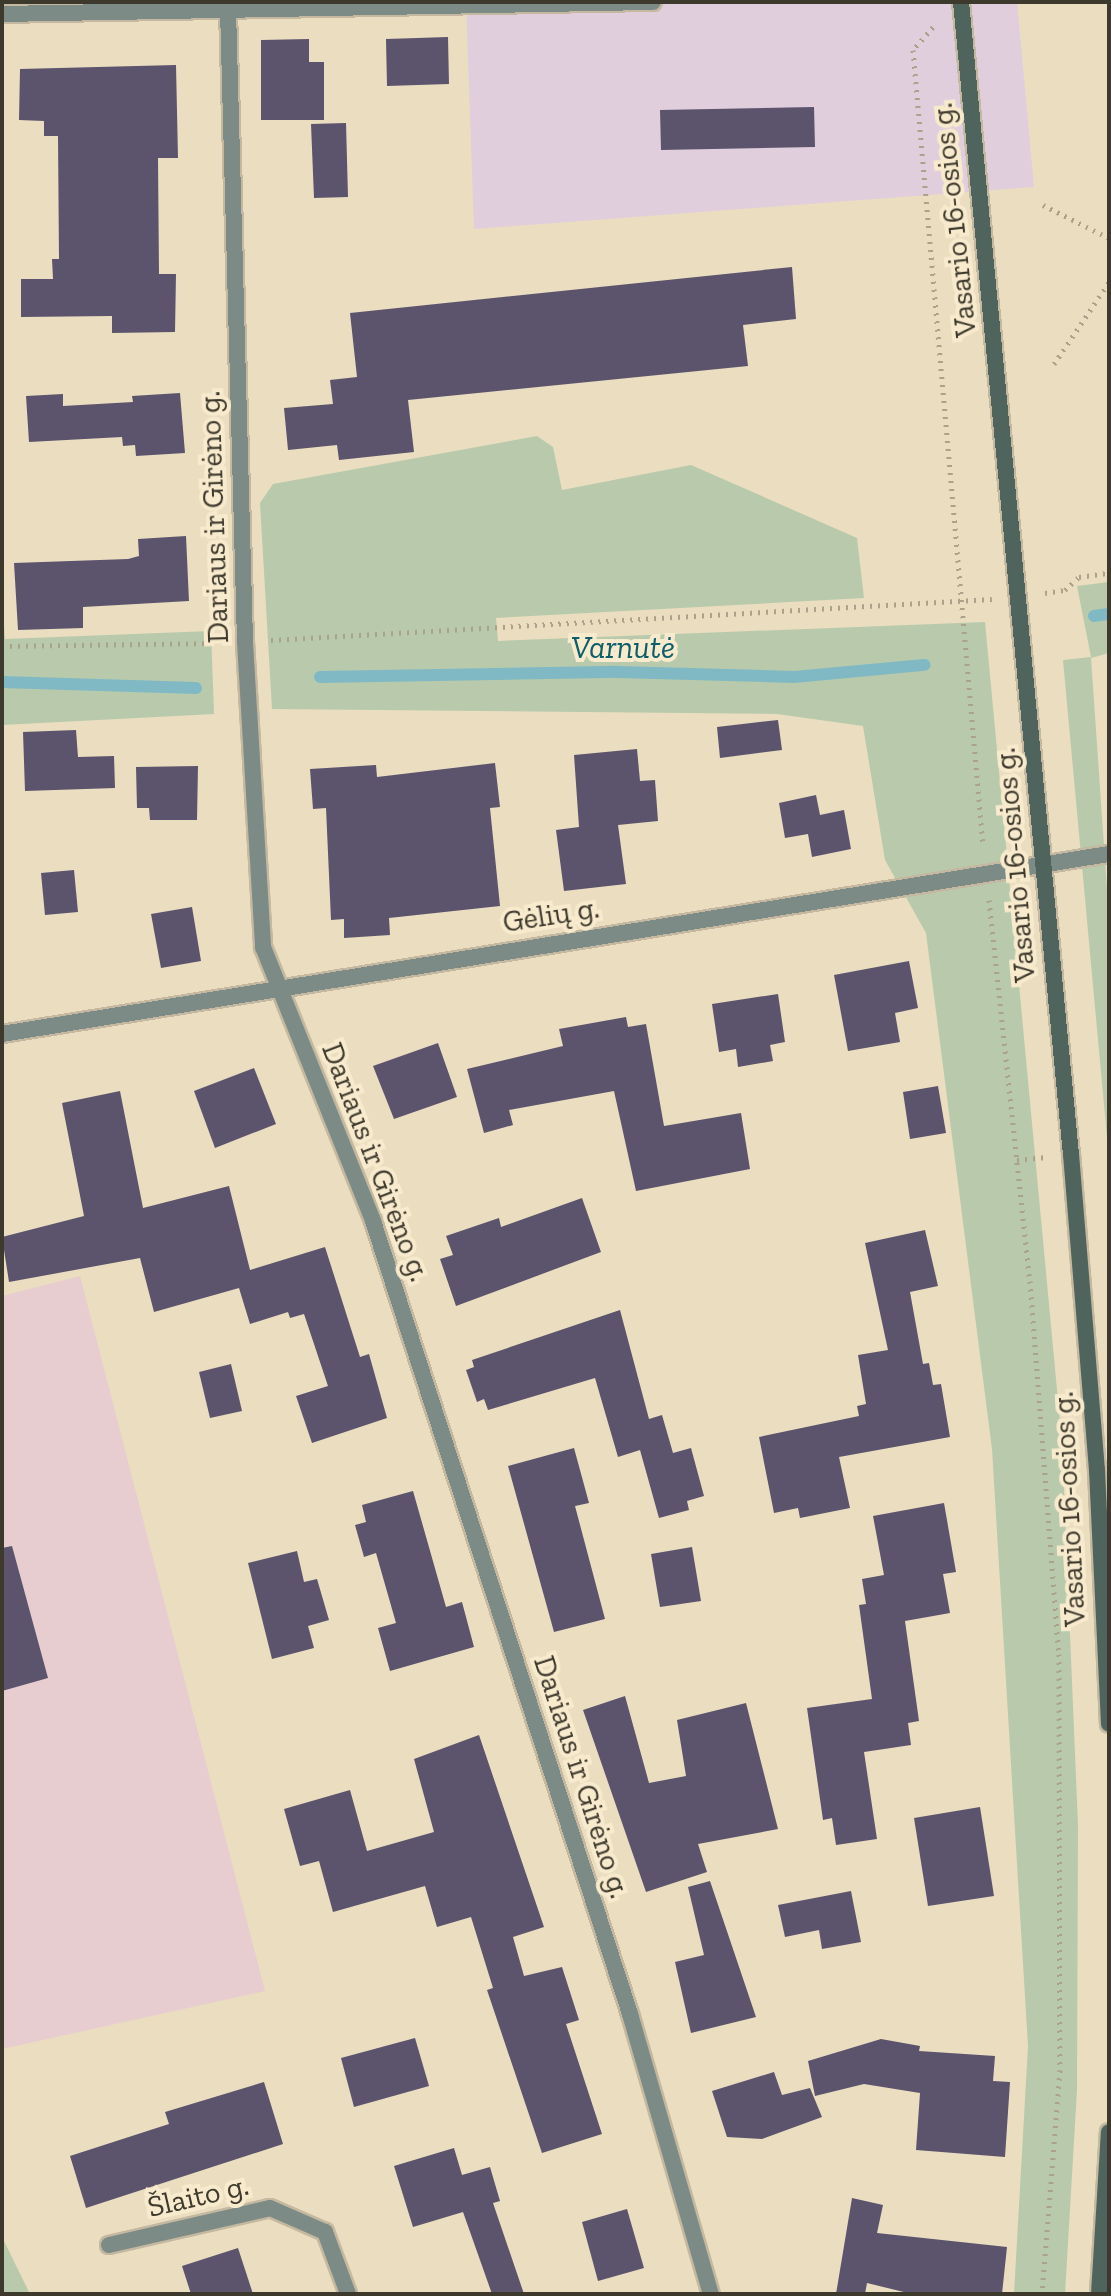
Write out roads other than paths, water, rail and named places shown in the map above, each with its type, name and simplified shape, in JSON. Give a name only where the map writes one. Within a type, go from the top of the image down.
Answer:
[{"type":"main road","name":"Vasario 16-osios g.","points":[[961,2],[1020,597],[1094,1439],[1109,1724]]},
{"type":"main road","points":[[1099,2294],[1109,2132]]},
{"type":"street","points":[[2,14],[653,2]]},
{"type":"street","name":"Dariaus ir Girėno g.","points":[[228,9],[245,642],[257,902],[263,947],[373,1221],[630,2014],[711,2294]]},
{"type":"street","name":"Gėlių g.","points":[[2,1034],[985,871],[1109,854]]},
{"type":"street","name":"Šlaito g.","points":[[109,2245],[270,2208],[325,2232],[348,2294]]},
{"type":"waterway","name":"Varnutė","points":[[1094,616],[1109,614]]},
{"type":"waterway","name":"Varnutė","points":[[320,677],[618,672],[794,677],[924,665]]},
{"type":"waterway","name":"Varnutė","points":[[2,682],[196,688]]}]
